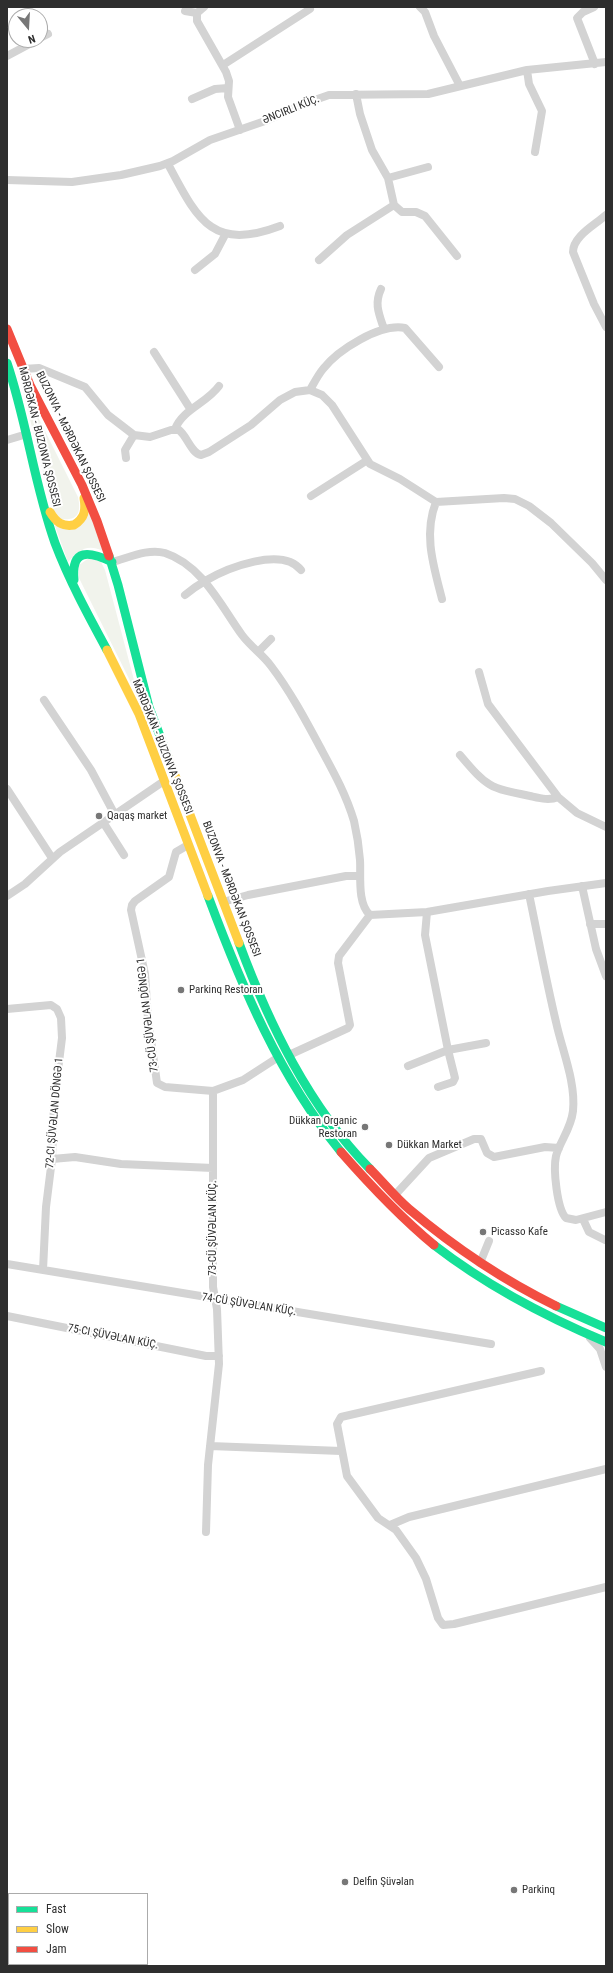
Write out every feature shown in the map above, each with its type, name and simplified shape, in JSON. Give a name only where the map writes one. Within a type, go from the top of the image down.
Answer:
[{"type":"main road","name":"BUZONVA - MƏRDƏKAN ŞOSSESI","points":[[7,329],[40,406],[89,500],[112,562],[149,706],[252,977],[301,1077],[332,1123],[375,1176],[444,1238],[480,1263],[527,1292],[575,1316],[606,1328]]},
{"type":"main road","name":"MƏRDƏKAN - BUZONVA ŞOSSESI","points":[[7,362],[55,542],[79,598],[131,696],[242,983],[277,1058],[323,1130],[367,1183],[400,1217],[438,1249],[473,1275],[520,1303],[586,1335],[606,1342]]},
{"type":"main road","points":[[38,480],[52,516],[57,524],[69,526],[83,519],[86,512],[86,504],[74,469]]},
{"type":"main road","points":[[79,598],[72,568],[78,557],[85,553],[93,553],[112,562]]},
{"type":"street","points":[[204,7],[197,13],[197,21],[228,76],[228,97],[240,130]]},
{"type":"street","points":[[420,7],[423,10],[434,36],[460,86]]},
{"type":"street","points":[[594,7],[583,12],[577,18],[595,64]]},
{"type":"street","points":[[223,65],[310,9]]},
{"type":"street","points":[[185,11],[197,13]]},
{"type":"street","points":[[7,56],[22,48]]},
{"type":"street","name":"ƏNCIRLI KÜÇ.","points":[[7,180],[72,182],[121,175],[168,164],[210,140],[240,130],[322,97],[356,94],[428,94],[527,70],[606,62]]},
{"type":"street","points":[[527,70],[529,84],[542,111],[534,152]]},
{"type":"street","points":[[192,99],[215,89],[228,88]]},
{"type":"street","points":[[356,94],[360,114],[372,150],[388,178],[394,205],[402,212],[416,212],[425,216],[457,256]]},
{"type":"street","points":[[168,164],[194,211],[210,227],[225,235],[256,234],[280,226]]},
{"type":"street","points":[[388,178],[428,167]]},
{"type":"street","points":[[319,260],[347,235],[394,205]]},
{"type":"street","points":[[606,216],[579,237],[573,247],[591,297],[606,327]]},
{"type":"street","points":[[195,270],[215,254],[225,235]]},
{"type":"street","points":[[381,289],[376,305],[384,329]]},
{"type":"street","points":[[310,390],[322,370],[333,359],[354,344],[384,329],[404,328],[439,367]]},
{"type":"street","points":[[154,352],[191,410]]},
{"type":"street","points":[[23,368],[39,368],[85,387],[105,411],[125,430],[134,435],[150,437],[175,429],[182,432],[198,454],[205,454],[251,425],[280,400],[295,392],[310,390],[322,395],[332,405],[366,461],[410,484],[436,502],[504,498],[522,502],[538,511],[551,522],[605,577]]},
{"type":"street","points":[[175,429],[181,418],[212,395],[219,386]]},
{"type":"street","points":[[7,440],[27,434]]},
{"type":"street","points":[[126,458],[126,450],[134,435]]},
{"type":"street","points":[[311,496],[366,461]]},
{"type":"street","points":[[436,502],[430,521],[431,555],[442,599]]},
{"type":"street","points":[[112,562],[148,552],[163,552],[178,559],[204,581],[248,643],[270,664],[288,692],[341,787],[357,833],[363,905],[370,915]]},
{"type":"street","points":[[185,595],[204,581],[244,565],[267,559],[278,558],[289,560],[297,564],[301,570]]},
{"type":"street","points":[[258,652],[271,639]]},
{"type":"street","points":[[478,672],[488,704],[558,797],[574,810],[606,827]]},
{"type":"street","points":[[44,700],[91,770],[114,814]]},
{"type":"street","points":[[460,755],[478,776],[492,787],[500,790],[548,799],[558,797]]},
{"type":"street","points":[[7,896],[25,884],[52,858],[164,781]]},
{"type":"street","points":[[8,793],[52,858]]},
{"type":"street","points":[[103,822],[124,855]]},
{"type":"street","name":"73-CÜ ŞÜVƏLAN DÖNGƏ 1","points":[[188,845],[176,852],[169,877],[135,901],[131,910],[145,974],[148,1019],[157,1082],[165,1087],[213,1092],[233,1085],[277,1058]]},
{"type":"street","points":[[223,902],[271,890],[346,876],[360,876]]},
{"type":"street","points":[[289,1055],[348,1028],[350,1025],[338,963],[339,956],[370,915],[427,912],[530,894],[606,884]]},
{"type":"street","points":[[582,886],[590,924],[606,976]]},
{"type":"street","points":[[530,894],[556,1022],[573,1091],[573,1112],[568,1129],[559,1148],[554,1166],[560,1208],[566,1218],[576,1220],[606,1212]]},
{"type":"street","points":[[427,912],[425,935],[455,1080],[438,1087]]},
{"type":"street","points":[[590,924],[606,924]]},
{"type":"street","name":"72-CI ŞÜVƏLAN DÖNGƏ 1","points":[[7,1009],[51,1005],[57,1008],[61,1018],[62,1038],[54,1102],[52,1159],[46,1207],[43,1270]]},
{"type":"street","points":[[408,1066],[448,1050],[486,1043]]},
{"type":"street","name":"73-CÜ ŞÜVƏLAN KÜÇ.","points":[[206,1532],[210,1446],[219,1374],[215,1299],[213,1092]]},
{"type":"street","points":[[395,1195],[429,1158],[474,1139],[481,1139],[487,1153],[494,1157],[545,1147],[559,1148]]},
{"type":"street","points":[[52,1159],[79,1158],[121,1164],[213,1168]]},
{"type":"street","points":[[583,1219],[589,1232],[605,1240]]},
{"type":"street","points":[[480,1263],[489,1241]]},
{"type":"street","name":"74-CÜ ŞÜVƏLAN KÜÇ.","points":[[7,1264],[491,1344]]},
{"type":"street","name":"75-CI ŞÜVƏLAN KÜÇ.","points":[[7,1316],[206,1356],[219,1356]]},
{"type":"street","points":[[586,1335],[600,1349],[606,1367]]},
{"type":"street","points":[[541,1371],[341,1417],[337,1424],[345,1471],[350,1481],[378,1518],[390,1525],[402,1537],[416,1558],[426,1579],[438,1618],[443,1625],[454,1624],[606,1587]]},
{"type":"street","points":[[210,1446],[341,1450]]},
{"type":"street","points":[[390,1525],[409,1517],[606,1469]]},
{"type":"shaded area","points":[[21,383],[78,497],[79,511],[72,519],[61,519],[52,508]]},
{"type":"shaded area","points":[[90,514],[103,551],[92,548],[83,549],[68,562],[55,526]]},
{"type":"shaded area","points":[[89,558],[101,562],[105,570],[139,699],[79,578],[79,565]]},
{"type":"traffic: fast","points":[[7,363],[20,408],[41,498],[55,543],[60,557],[86,611],[107,650]]},
{"type":"traffic: fast","points":[[74,580],[75,562],[83,555],[89,554],[112,562]]},
{"type":"traffic: fast","points":[[109,556],[118,585],[149,707],[168,757]]},
{"type":"traffic: fast","points":[[208,896],[234,964],[264,1030],[299,1093],[341,1152]]},
{"type":"traffic: fast","points":[[239,943],[264,1004],[293,1063],[328,1119],[348,1145],[370,1169]]},
{"type":"traffic: fast","points":[[434,1245],[495,1287],[560,1322],[606,1342]]},
{"type":"traffic: fast","points":[[556,1306],[606,1328]]},
{"type":"traffic: slow","points":[[50,512],[60,523],[74,525],[83,517],[85,506],[84,498]]},
{"type":"traffic: slow","points":[[107,650],[139,714],[208,896]]},
{"type":"traffic: slow","points":[[168,757],[239,943]]},
{"type":"traffic: jam","points":[[7,329],[30,385],[82,485],[97,521],[109,556]]},
{"type":"traffic: jam","points":[[341,1152],[363,1177],[409,1223],[434,1245]]},
{"type":"traffic: jam","points":[[370,1169],[404,1204],[461,1250],[498,1274],[556,1306]]},
{"type":"place","name":"Qaqaş market","points":[[99,816]]},
{"type":"place","name":"Parkinq Restoran","points":[[181,990]]},
{"type":"place","name":"Dükkan Organic Restoran","points":[[365,1127]]},
{"type":"place","name":"Dükkan Market","points":[[389,1145]]},
{"type":"place","name":"Picasso Kafe","points":[[483,1232]]},
{"type":"place","name":"Delfin Şüvəlan","points":[[345,1882]]},
{"type":"place","name":"Parkinq","points":[[514,1890]]}]
